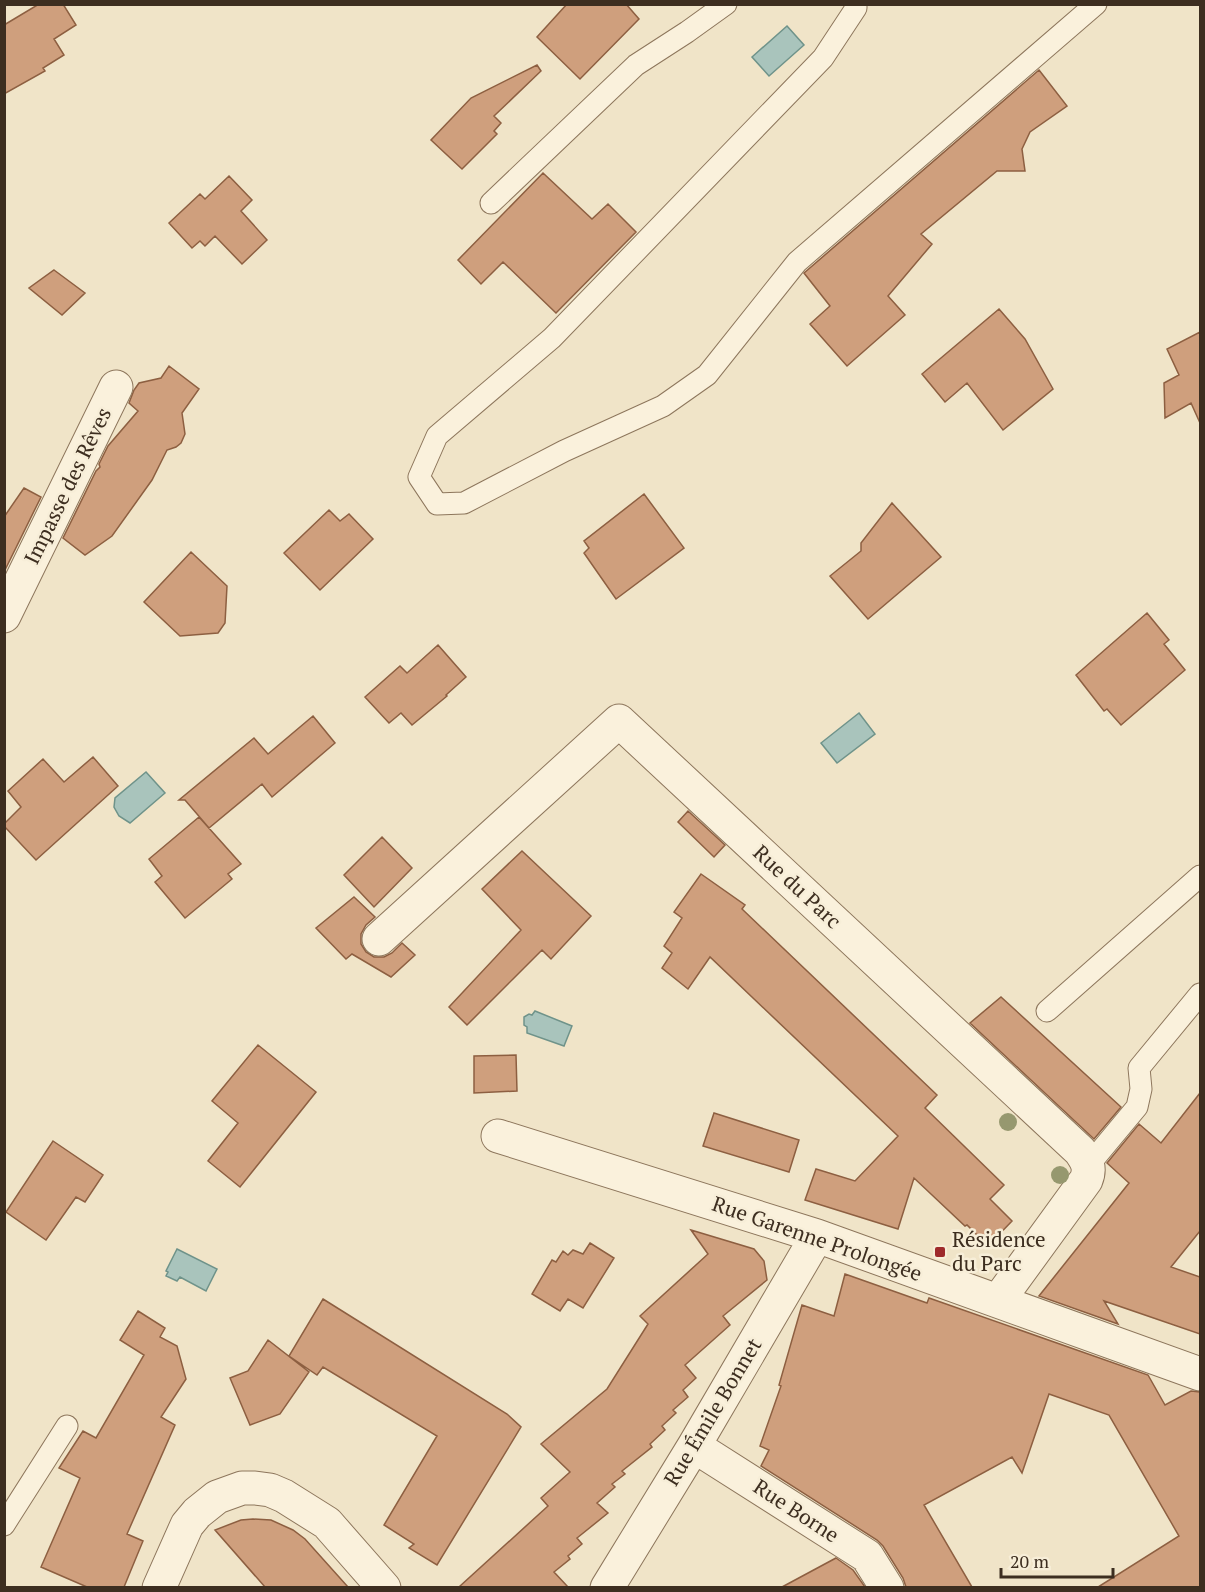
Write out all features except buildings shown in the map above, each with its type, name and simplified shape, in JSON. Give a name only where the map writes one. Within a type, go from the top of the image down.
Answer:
[{"type":"street","name":"Impasse des Rêves","points":[[4,616],[116,387]]},
{"type":"street","name":"Rue du Parc","points":[[379,939],[619,721],[1080,1151],[1088,1166]]},
{"type":"street","name":"Rue Garenne Prolongée","points":[[498,1136],[817,1236],[1200,1374]]},
{"type":"street","points":[[998,1301],[1086,1180],[1089,1173],[1088,1166]]},
{"type":"street","name":"Rue Émile Bonnet","points":[[607,1587],[694,1446],[817,1236]]},
{"type":"street","name":"Rue Borne","points":[[694,1446],[867,1556],[887,1587]]},
{"type":"street","points":[[159,1587],[188,1525],[197,1513],[218,1497],[242,1488],[270,1490],[327,1522],[384,1587]]},
{"type":"lane","points":[[491,203],[636,65],[726,4]]},
{"type":"lane","points":[[856,4],[856,8],[823,58],[560,330],[437,436],[419,477],[437,504],[464,503],[564,451],[663,406],[707,375],[797,262],[1096,4]]},
{"type":"lane","points":[[1047,1011],[1200,876]]},
{"type":"lane","points":[[1088,1166],[1137,1107],[1141,1089],[1139,1068],[1200,994]]},
{"type":"lane","points":[[4,1525],[67,1426]]},
{"type":"water","points":[[787,26],[804,45],[769,76],[752,57]]},
{"type":"water","points":[[859,713],[875,734],[837,763],[821,743]]},
{"type":"water","points":[[146,772],[165,793],[130,823],[119,816],[114,807],[115,798]]},
{"type":"water","points":[[535,1011],[572,1026],[564,1046],[527,1033],[524,1017],[532,1015]]},
{"type":"water","points":[[177,1249],[217,1269],[206,1291],[180,1277],[177,1281],[166,1276],[168,1272],[166,1271]]},
{"type":"place","name":"Résidence du Parc","points":[[940,1252]]}]
